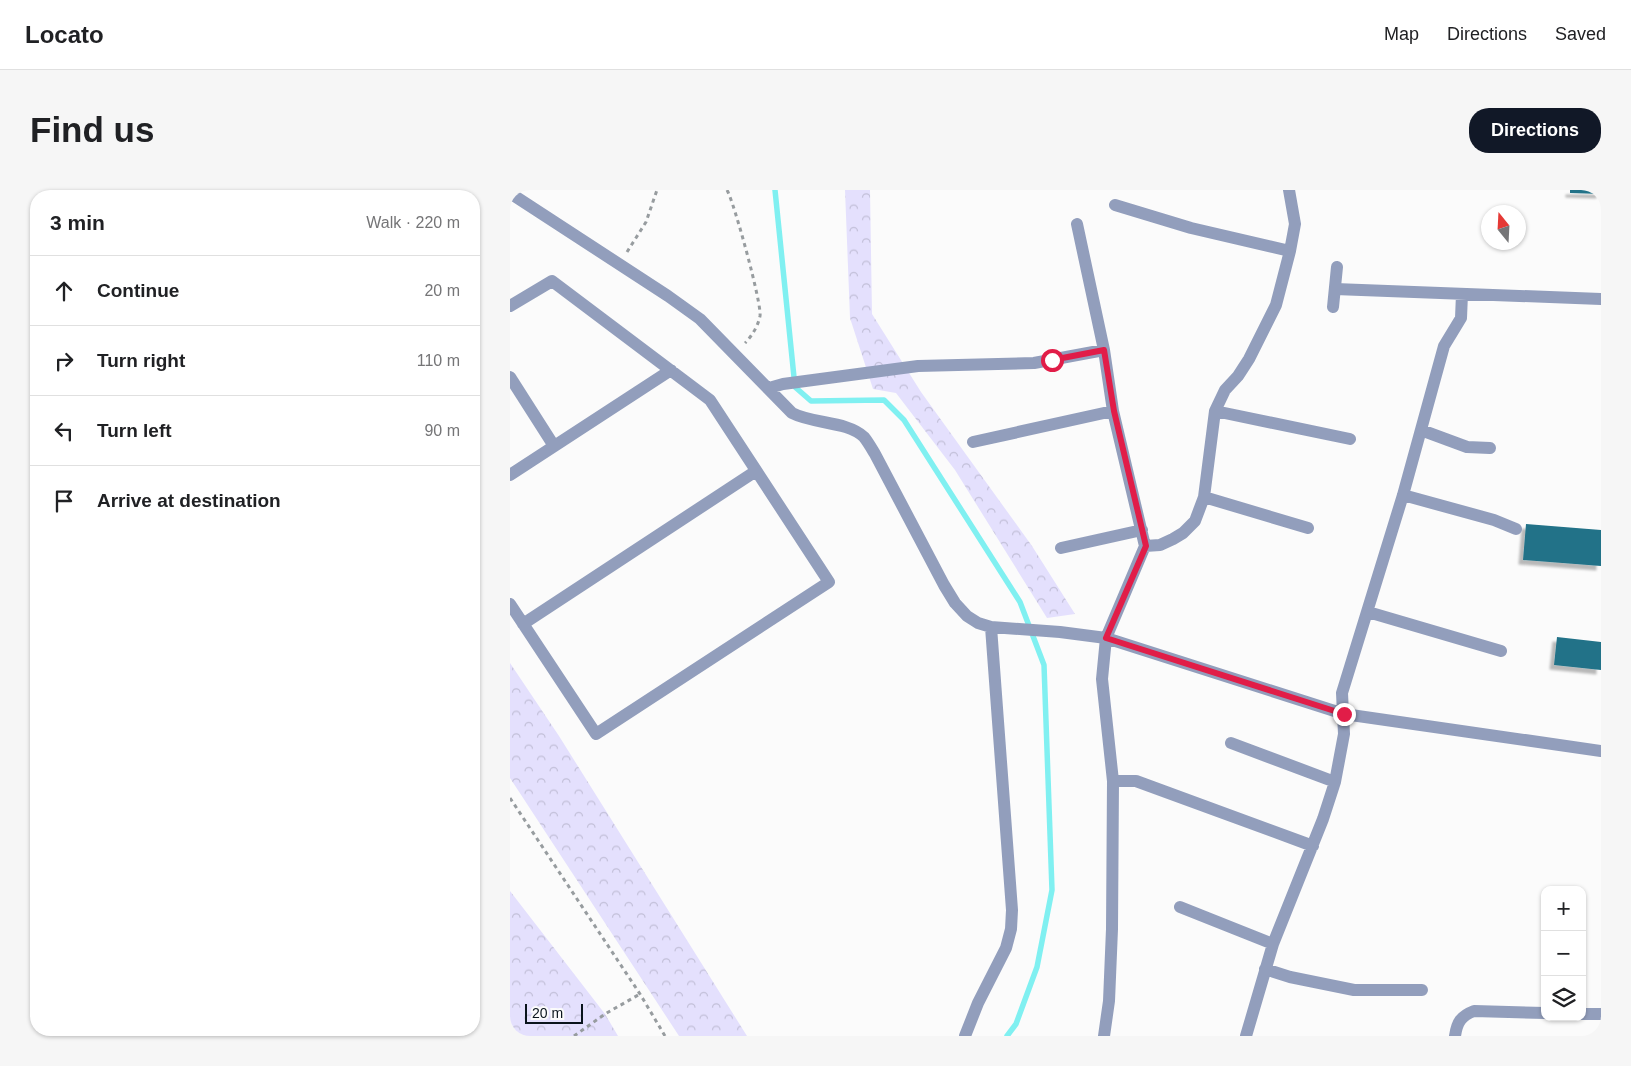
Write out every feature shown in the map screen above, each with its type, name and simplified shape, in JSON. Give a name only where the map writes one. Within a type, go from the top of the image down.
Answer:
[{"type":"street","points":[[1146,546],[1160,545],[1183,532],[1195,521],[1204,497],[1215,410],[1225,390],[1238,376],[1249,359],[1276,305],[1295,224],[1289,190]]},
{"type":"street","points":[[510,193],[700,319],[792,413],[802,418],[852,429],[864,437],[955,603],[966,616],[978,623],[991,627],[1060,632],[1106,638],[1344,714],[1601,751]]},
{"type":"street","points":[[1115,204],[1191,228],[1290,251]]},
{"type":"street","points":[[1077,224],[1104,350],[1114,411],[1146,546],[1106,638],[1102,679],[1113,781],[1112,929],[1109,1001],[1104,1036]]},
{"type":"street","points":[[1333,307],[1337,267]]},
{"type":"street","points":[[510,306],[552,281],[710,400],[829,582],[596,734],[510,604]]},
{"type":"street","points":[[1335,289],[1601,299]]},
{"type":"street","points":[[1246,1036],[1273,944],[1313,846],[1335,782],[1344,734],[1342,693],[1368,612],[1444,346],[1460,318],[1462,294]]},
{"type":"street","points":[[769,388],[783,384],[918,366],[1034,363],[1104,350]]},
{"type":"street","points":[[510,475],[671,370]]},
{"type":"street","points":[[510,377],[554,446]]},
{"type":"street","points":[[1215,410],[1350,439]]},
{"type":"street","points":[[973,442],[1114,411]]},
{"type":"street","points":[[1421,430],[1468,447],[1490,448]]},
{"type":"street","points":[[523,624],[756,471]]},
{"type":"street","points":[[1402,495],[1494,520],[1516,529]]},
{"type":"street","points":[[1204,497],[1308,528]]},
{"type":"street","points":[[1061,548],[1142,530]]},
{"type":"street","points":[[1368,612],[1501,651]]},
{"type":"street","points":[[965,1036],[978,1003],[1006,948],[1011,929],[1011,900],[991,627]]},
{"type":"street","points":[[1231,743],[1335,782]]},
{"type":"street","points":[[1113,781],[1136,780],[1313,846]]},
{"type":"street","points":[[1180,907],[1273,944]]},
{"type":"street","points":[[1265,969],[1290,977],[1354,990],[1422,990]]},
{"type":"street","points":[[1455,1036],[1456,1025],[1464,1015],[1474,1011],[1541,1013]]},
{"type":"street","points":[[1586,1014],[1601,1014]]},
{"type":"path","points":[[619,264],[646,222],[657,190]]},
{"type":"path","points":[[727,190],[754,282],[760,315],[750,338],[734,354]]},
{"type":"path","points":[[510,798],[640,994],[665,1036]]},
{"type":"path","points":[[574,1036],[605,1014],[640,994]]},
{"type":"green space","points":[[845,190],[870,190],[872,314],[921,392],[1032,546],[1075,614],[1047,618],[955,470],[896,393],[873,389],[850,318]]},
{"type":"green space","points":[[510,663],[559,736],[747,1036],[679,1036],[510,778]]},
{"type":"green space","points":[[510,891],[605,1014],[618,1036],[510,1036]]},
{"type":"building","points":[[1570,190],[1601,190],[1601,194],[1570,193]]},
{"type":"building","points":[[1526,524],[1601,530],[1601,566],[1523,560]]},
{"type":"building","points":[[1557,637],[1601,642],[1601,670],[1554,665]]},
{"type":"waterway","points":[[775,190],[795,387],[811,401],[884,400],[904,420],[1020,602],[1044,665],[1052,890],[1037,967],[1016,1024],[1007,1036]]},
{"type":"route","points":[[1052,360],[1104,350],[1114,411],[1146,546],[1106,638],[1344,714]]}]
